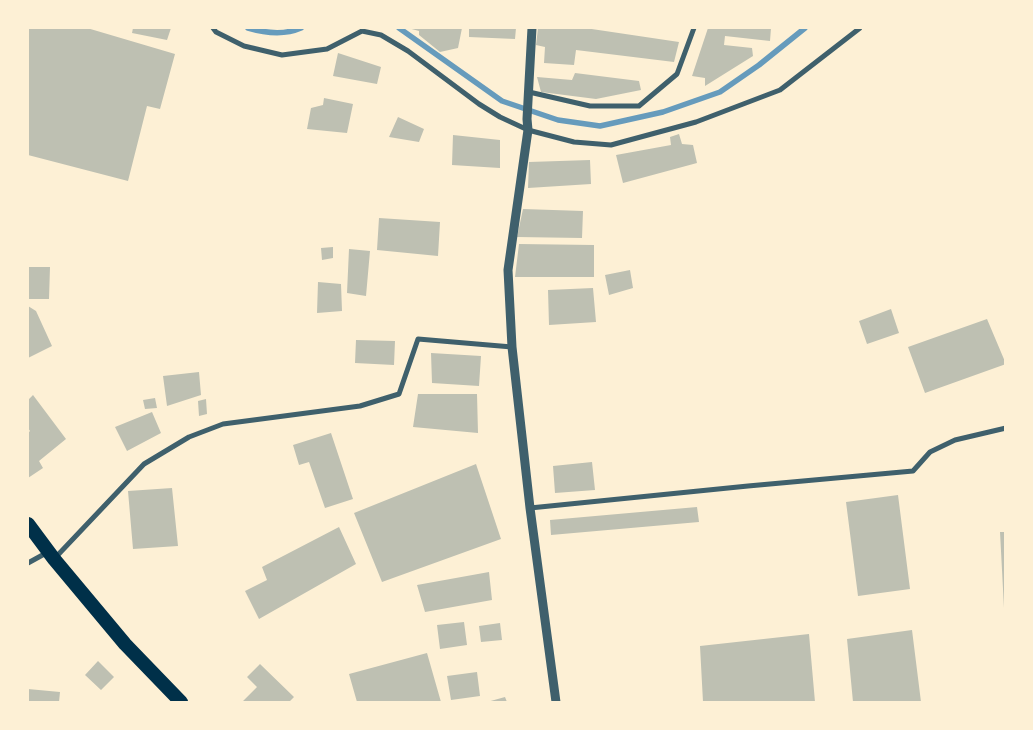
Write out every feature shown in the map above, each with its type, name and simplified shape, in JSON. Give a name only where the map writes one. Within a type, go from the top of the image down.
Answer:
[{"type":"highway","points":[[28,524],[51,555],[125,644],[181,702]]},
{"type":"street","points":[[213,28],[216,32],[244,46],[282,55],[327,49],[362,31],[381,36],[408,51],[479,104],[500,117],[528,130],[574,142],[611,145],[696,122],[780,90],[860,28]]},
{"type":"street","points":[[532,28],[528,130],[508,270],[512,347],[530,508],[556,702]]},
{"type":"street","points":[[528,95],[590,106],[639,106],[677,74],[694,28]]},
{"type":"street","points":[[28,563],[51,555],[144,464],[189,437],[223,424],[360,406],[399,394],[418,339],[512,347]]},
{"type":"street","points":[[530,508],[913,471],[930,452],[955,440],[1006,428]]},
{"type":"building","points":[[28,28],[87,28],[175,54],[160,109],[147,106],[128,181],[28,155]]},
{"type":"building","points":[[133,28],[171,28],[167,40],[132,33]]},
{"type":"building","points":[[408,28],[462,28],[458,48],[440,52],[419,35],[419,31]]},
{"type":"building","points":[[469,28],[516,28],[515,39],[469,37]]},
{"type":"building","points":[[538,28],[585,28],[679,42],[674,62],[576,50],[574,65],[544,63],[545,47],[536,45]]},
{"type":"building","points":[[708,28],[771,28],[770,41],[725,36],[724,45],[752,48],[753,56],[705,86],[705,78],[692,76]]},
{"type":"building","points":[[338,53],[381,67],[377,84],[333,76]]},
{"type":"building","points":[[575,73],[639,81],[641,90],[596,99],[541,92],[537,77],[572,80]]},
{"type":"building","points":[[324,98],[353,104],[347,133],[307,129],[311,108],[323,105]]},
{"type":"building","points":[[398,117],[424,129],[419,142],[389,137]]},
{"type":"building","points":[[679,134],[682,144],[693,145],[697,163],[623,183],[616,155],[671,145],[670,137]]},
{"type":"building","points":[[453,135],[500,140],[500,168],[452,165]]},
{"type":"building","points":[[590,160],[591,184],[528,188],[529,162]]},
{"type":"building","points":[[523,209],[583,211],[582,238],[517,237]]},
{"type":"building","points":[[379,218],[440,222],[438,256],[377,250]]},
{"type":"building","points":[[519,244],[594,245],[594,277],[515,277]]},
{"type":"building","points":[[333,247],[333,258],[322,260],[321,248]]},
{"type":"building","points":[[349,249],[370,251],[366,296],[347,293]]},
{"type":"building","points":[[28,267],[50,267],[49,299],[28,299]]},
{"type":"building","points":[[630,270],[633,288],[609,295],[605,275]]},
{"type":"building","points":[[318,282],[341,284],[342,311],[317,313]]},
{"type":"building","points":[[593,288],[596,322],[549,325],[548,290]]},
{"type":"building","points":[[28,306],[36,311],[52,346],[28,358]]},
{"type":"building","points":[[891,309],[899,333],[867,344],[859,321]]},
{"type":"building","points":[[987,319],[1006,364],[925,393],[908,347]]},
{"type":"building","points":[[356,340],[395,341],[394,365],[355,363]]},
{"type":"building","points":[[431,353],[481,356],[479,386],[432,383]]},
{"type":"building","points":[[199,372],[201,395],[167,406],[163,376]]},
{"type":"building","points":[[418,394],[477,394],[478,433],[413,427]]},
{"type":"building","points":[[33,395],[66,439],[39,461],[43,468],[28,478],[28,433],[30,431],[28,428],[28,400]]},
{"type":"building","points":[[155,398],[157,408],[145,409],[143,400]]},
{"type":"building","points":[[206,399],[207,414],[199,416],[198,401]]},
{"type":"building","points":[[152,412],[161,433],[127,451],[115,427]]},
{"type":"building","points":[[331,433],[353,499],[325,508],[309,462],[299,465],[293,445]]},
{"type":"building","points":[[592,462],[595,490],[555,493],[553,466]]},
{"type":"building","points":[[476,464],[501,539],[382,582],[354,513]]},
{"type":"building","points":[[172,488],[178,546],[133,549],[128,491]]},
{"type":"building","points":[[898,495],[910,589],[858,596],[846,502]]},
{"type":"building","points":[[697,507],[699,522],[551,535],[550,520]]},
{"type":"building","points":[[339,527],[356,564],[259,619],[245,591],[267,580],[262,567]]},
{"type":"building","points":[[1000,532],[1006,532],[1006,608],[1004,608]]},
{"type":"building","points":[[489,572],[492,600],[425,612],[417,585]]},
{"type":"building","points":[[464,622],[467,645],[440,649],[437,625]]},
{"type":"building","points":[[500,623],[502,640],[481,642],[479,626]]},
{"type":"building","points":[[912,630],[921,702],[853,702],[847,639]]},
{"type":"building","points":[[809,634],[815,702],[703,702],[700,646]]},
{"type":"building","points":[[427,653],[441,702],[357,702],[349,674]]},
{"type":"building","points":[[98,661],[114,677],[101,690],[85,675]]},
{"type":"building","points":[[260,664],[294,697],[289,702],[242,702],[257,687],[247,677]]},
{"type":"building","points":[[477,672],[480,696],[451,700],[447,676]]},
{"type":"building","points":[[28,689],[60,692],[59,702],[28,702]]},
{"type":"building","points":[[505,697],[507,702],[487,702]]},
{"type":"waterway","points":[[248,28],[275,32],[288,32],[301,28]]},
{"type":"waterway","points":[[399,28],[502,101],[558,120],[600,126],[663,112],[720,92],[759,65],[805,28]]}]
